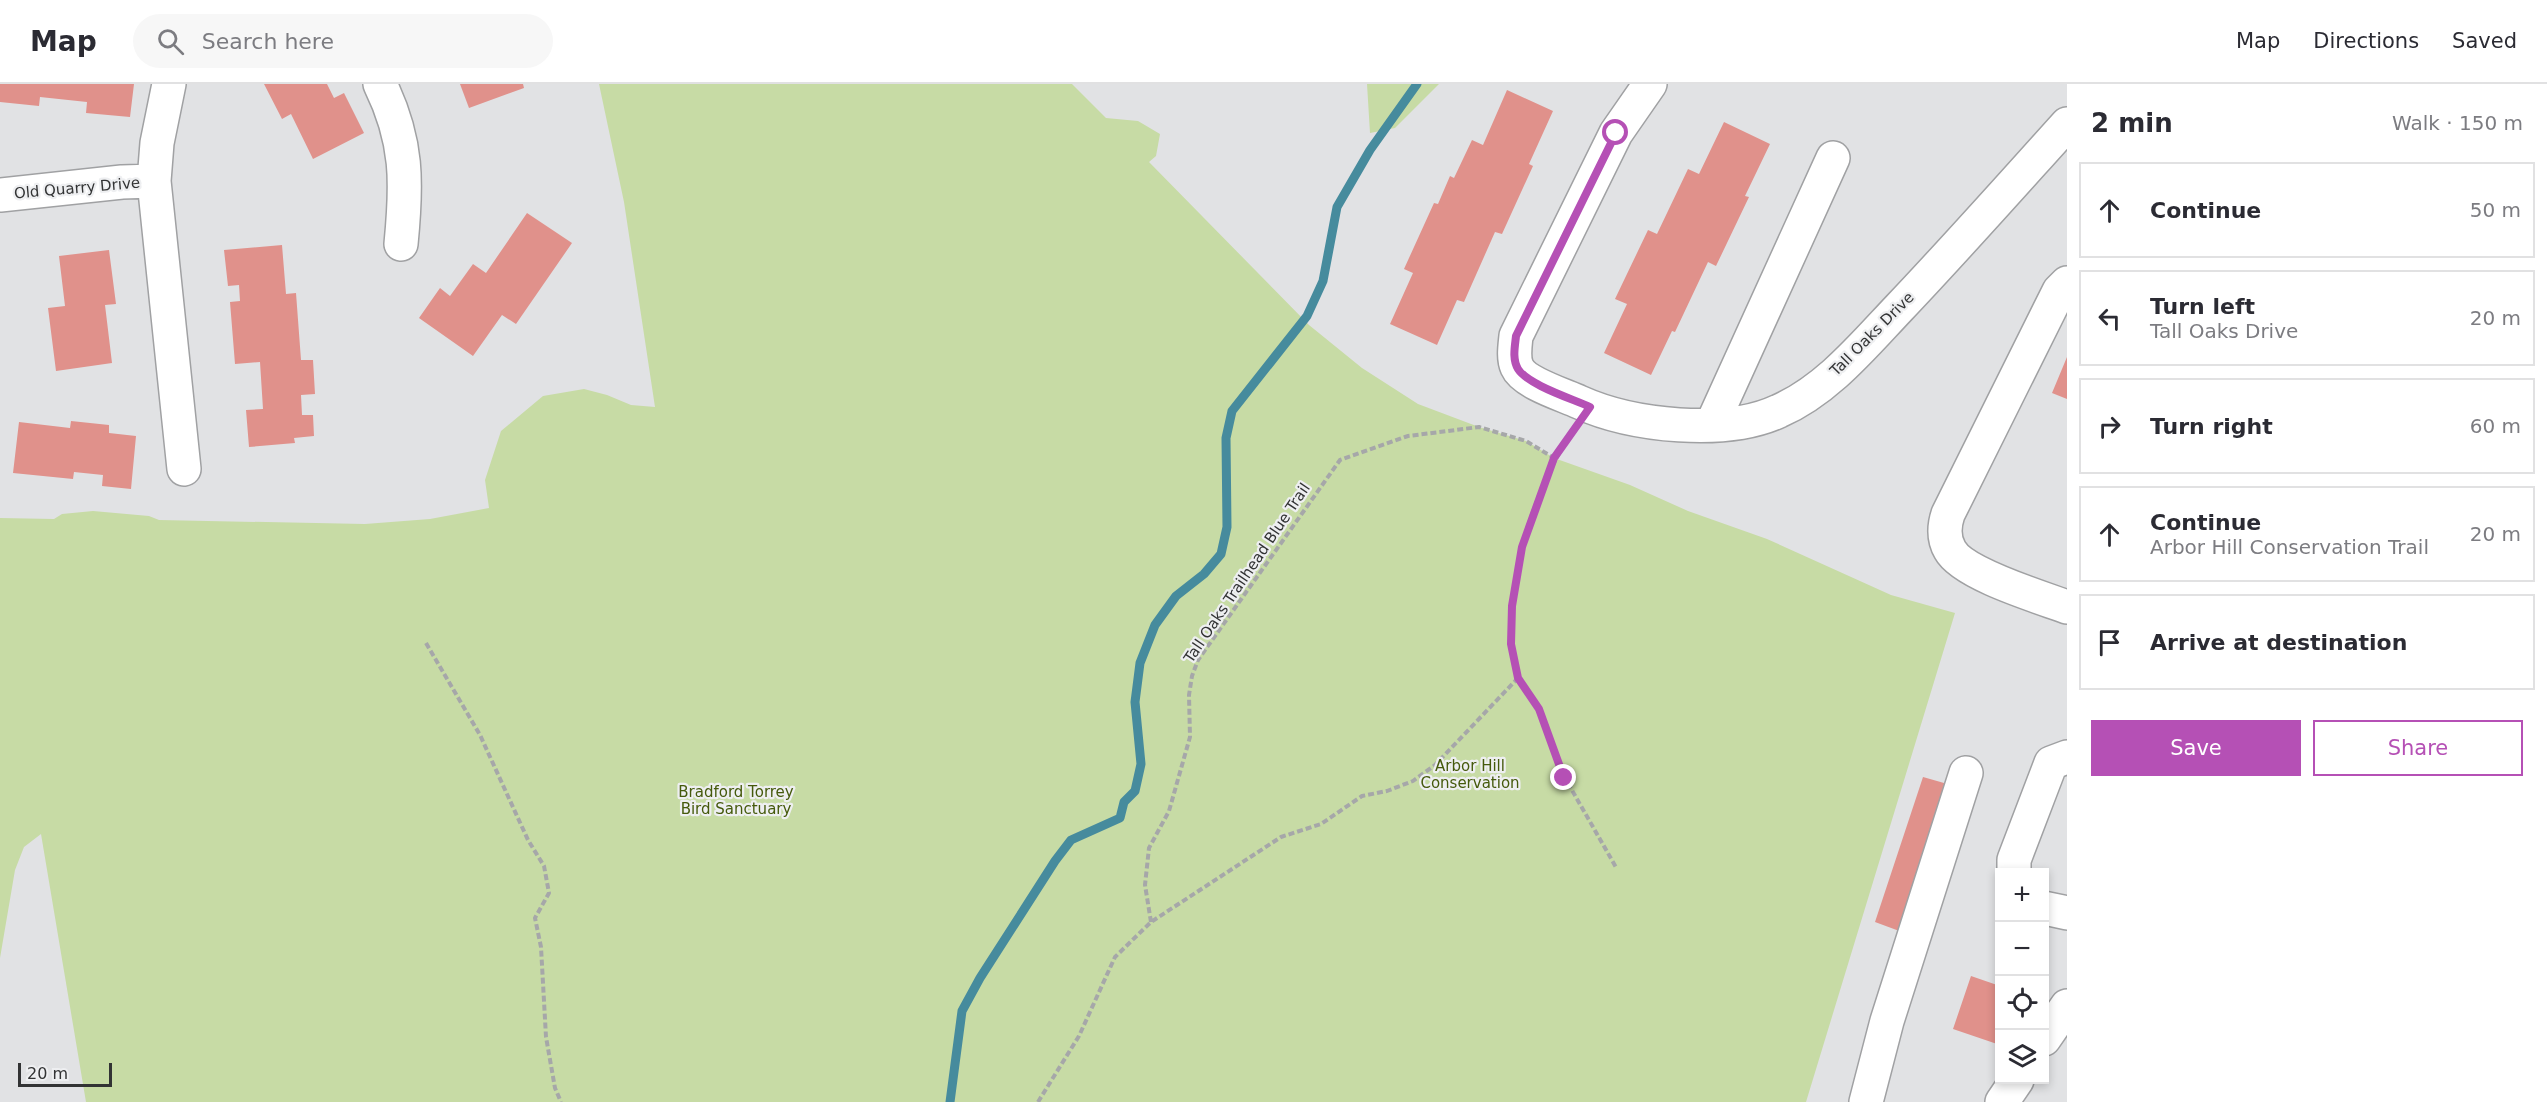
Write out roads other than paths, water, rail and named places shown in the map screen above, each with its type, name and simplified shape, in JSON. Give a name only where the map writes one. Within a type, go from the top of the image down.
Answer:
[{"type":"street","points":[[170,84],[157,143],[154,181],[184,469]]},
{"type":"street","points":[[380,84],[403,148],[406,191],[401,244]]},
{"type":"street","name":"Tall Oaks Drive","points":[[1650,84],[1616,133],[1516,336],[1514,355],[1517,368],[1525,378],[1590,407],[1648,423],[1712,424],[1747,421],[1779,412],[1843,367],[1932,274],[2067,124]]},
{"type":"street","points":[[1712,424],[1833,158]]},
{"type":"street","name":"Old Quarry Drive","points":[[0,195],[122,182],[154,181]]},
{"type":"street","points":[[2067,284],[2059,291],[1944,526],[1950,552],[1969,569],[2067,607]]},
{"type":"street","points":[[2014,868],[2014,860],[2051,763],[2067,757]]},
{"type":"street","points":[[1866,1102],[1887,1021],[1966,773]]},
{"type":"street","points":[[2049,909],[2067,913]]},
{"type":"street","points":[[2049,1032],[2067,1006]]},
{"type":"street","points":[[2002,1102],[2014,1084]]},
{"type":"waterway","points":[[950,1102],[962,1011],[980,978],[1071,840],[1120,818],[1124,802],[1135,791],[1141,764],[1135,702],[1140,663],[1155,625],[1176,596],[1204,574],[1221,554],[1227,527],[1226,438],[1232,411],[1307,316],[1323,281],[1337,207],[1370,150],[1417,84]]},
{"type":"park label","name":"Arbor Hill Conservation","points":[[1470,774]]},
{"type":"park label","name":"Bradford Torrey Bird Sanctuary","points":[[736,800]]}]
